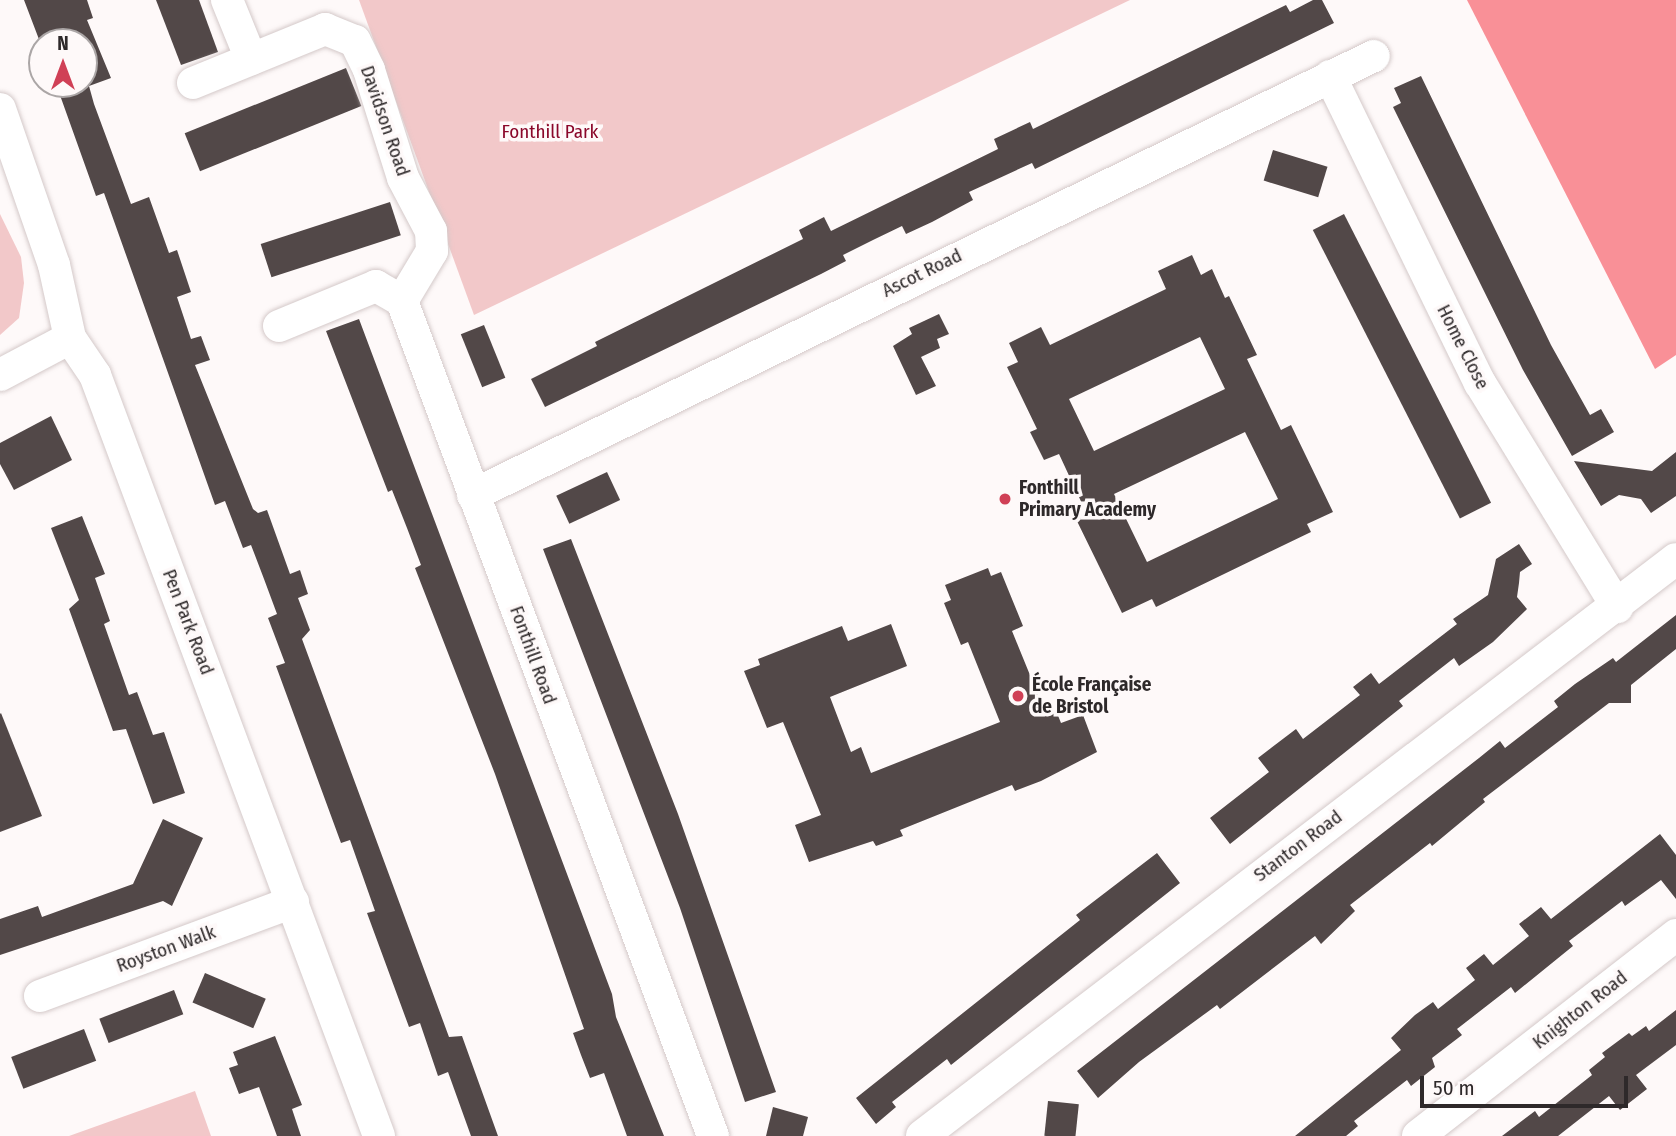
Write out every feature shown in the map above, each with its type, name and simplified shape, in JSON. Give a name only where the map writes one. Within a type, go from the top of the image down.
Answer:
[{"type":"street","points":[[227,0],[251,60]]},
{"type":"street","name":"Davidson Road","points":[[193,83],[325,29],[355,41],[369,70],[402,178],[431,231],[432,251],[402,301]]},
{"type":"street","name":"Ascot Road","points":[[473,495],[1374,56]]},
{"type":"street","name":"Home Close","points":[[1330,76],[1480,383],[1617,607]]},
{"type":"street","name":"Pen Park Road","points":[[0,109],[54,265],[70,338],[95,375],[379,1136]]},
{"type":"street","points":[[279,327],[376,286],[402,301]]},
{"type":"street","name":"Fonthill Road","points":[[402,301],[713,1136]]},
{"type":"street","points":[[0,375],[70,338]]},
{"type":"street","name":"Stanton Road","points":[[922,1136],[956,1127],[1228,898],[1617,607],[1676,559]]},
{"type":"street","name":"Royston Walk","points":[[40,996],[293,902]]},
{"type":"street","name":"Knighton Road","points":[[1418,1136],[1676,935]]},
{"type":"green space","name":"Fonthill Park","points":[[359,0],[1130,0],[474,315]]},
{"type":"green space","points":[[0,214],[21,257],[24,283],[19,318],[0,335]]},
{"type":"green space","points":[[195,1091],[211,1136],[69,1136]]},
{"type":"shaded area","points":[[1467,0],[1676,0],[1676,355],[1655,369]]},
{"type":"building","points":[[24,0],[87,0],[93,18],[87,20],[90,28],[35,28]]},
{"type":"building","points":[[156,0],[199,0],[218,52],[181,65]]},
{"type":"building","points":[[1313,0],[1322,0],[1334,23],[1035,169],[1032,163],[969,192],[973,200],[932,222],[906,234],[902,226],[843,255],[846,261],[821,274],[545,407],[531,379],[597,346],[595,342],[803,239],[799,230],[824,217],[831,231],[998,149],[994,139],[1030,122],[1033,129],[1286,5],[1290,12]]},
{"type":"building","points":[[98,47],[111,78],[98,83]]},
{"type":"building","points":[[346,68],[361,106],[200,171],[185,133]]},
{"type":"building","points":[[1421,76],[1551,345],[1590,415],[1601,409],[1614,432],[1572,456],[1523,370],[1393,107],[1401,103],[1394,88]]},
{"type":"building","points":[[61,98],[92,98],[131,204],[149,197],[169,253],[177,250],[191,292],[177,297],[191,339],[201,336],[210,360],[195,365],[253,509],[258,513],[267,510],[290,574],[300,570],[308,594],[298,598],[310,630],[302,639],[449,1037],[462,1036],[498,1136],[471,1136],[448,1072],[438,1076],[420,1023],[409,1027],[367,913],[375,911],[350,840],[341,843],[276,666],[285,663],[268,618],[277,614],[264,579],[251,545],[243,548],[225,501],[215,505],[104,193],[96,196]]},
{"type":"building","points":[[1273,150],[1328,167],[1318,197],[1264,181]]},
{"type":"building","points":[[390,202],[401,235],[271,277],[261,244]]},
{"type":"building","points":[[1344,214],[1491,503],[1460,519],[1313,230]]},
{"type":"building","points":[[1192,255],[1201,275],[1212,269],[1225,298],[1229,296],[1257,355],[1247,359],[1281,430],[1291,425],[1333,512],[1307,524],[1311,532],[1156,607],[1152,599],[1122,613],[1074,515],[1085,510],[1059,454],[1044,460],[1030,432],[1037,429],[1007,367],[1018,362],[1009,343],[1041,327],[1050,345],[1166,289],[1158,271]],"holes":[[[1200,337],[1225,389],[1094,451],[1069,399]],[[1245,432],[1278,499],[1147,562],[1114,494]]]},
{"type":"building","points":[[939,314],[949,334],[937,339],[940,348],[921,357],[936,386],[916,395],[893,346],[912,334],[909,328]]},
{"type":"building","points":[[359,319],[612,994],[616,1017],[664,1136],[627,1136],[604,1073],[590,1078],[581,1055],[573,1033],[584,1029],[495,774],[415,568],[421,565],[407,528],[392,490],[388,492],[326,331]]},
{"type":"building","points":[[484,325],[505,378],[482,387],[461,334]]},
{"type":"building","points":[[51,416],[72,460],[14,490],[0,464],[0,443]]},
{"type":"building","points":[[1676,452],[1676,496],[1651,513],[1641,499],[1619,495],[1601,506],[1574,461],[1652,471]]},
{"type":"building","points":[[607,472],[620,500],[569,524],[556,496]]},
{"type":"building","points":[[82,516],[105,574],[95,578],[110,621],[104,624],[129,695],[137,692],[153,735],[164,732],[185,793],[153,804],[126,729],[113,731],[69,609],[79,600],[51,528]]},
{"type":"building","points":[[571,539],[678,814],[776,1092],[745,1102],[680,908],[543,549]]},
{"type":"building","points":[[1519,544],[1532,564],[1520,572],[1517,597],[1527,609],[1493,642],[1459,666],[1454,658],[1399,701],[1403,706],[1230,844],[1210,818],[1269,772],[1258,758],[1296,729],[1303,739],[1360,695],[1353,687],[1371,673],[1379,684],[1457,624],[1453,619],[1488,595],[1496,559]]},
{"type":"building","points":[[988,568],[991,576],[1001,572],[1023,626],[1012,631],[1043,707],[1053,703],[1061,723],[1083,715],[1097,752],[1041,781],[1015,791],[1012,785],[900,830],[903,836],[876,846],[873,841],[809,862],[795,825],[821,815],[783,722],[767,728],[744,671],[760,665],[758,659],[842,626],[848,641],[891,624],[907,666],[830,697],[851,752],[861,747],[871,773],[1000,722],[968,642],[961,645],[944,603],[951,600],[945,585]]},
{"type":"building","points":[[1676,615],[1676,649],[1631,685],[1631,703],[1609,703],[1483,799],[1485,802],[1432,846],[1430,843],[1350,905],[1355,911],[1321,944],[1315,936],[1220,1009],[1217,1005],[1139,1062],[1098,1098],[1077,1071],[1500,741],[1505,748],[1558,707],[1554,701],[1575,684],[1613,658],[1616,662]]},
{"type":"building","points":[[0,714],[42,816],[0,832]]},
{"type":"building","points":[[163,819],[203,838],[172,906],[163,901],[0,955],[0,919],[38,906],[42,917],[133,884]]},
{"type":"building","points":[[1660,834],[1676,855],[1676,899],[1661,880],[1625,906],[1622,901],[1569,941],[1573,946],[1515,993],[1511,987],[1457,1029],[1462,1035],[1432,1058],[1435,1067],[1411,1086],[1407,1080],[1354,1121],[1358,1126],[1346,1136],[1295,1136],[1401,1050],[1391,1038],[1415,1015],[1433,1002],[1438,1009],[1475,980],[1466,968],[1484,954],[1493,965],[1529,936],[1519,924],[1541,907],[1551,919]]},
{"type":"building","points":[[1157,853],[1180,883],[951,1065],[947,1059],[892,1102],[896,1107],[876,1124],[856,1098],[1080,920],[1076,915]]},
{"type":"building","points":[[205,973],[266,999],[253,1028],[192,1002]]},
{"type":"building","points":[[174,990],[183,1014],[109,1043],[99,1019]]},
{"type":"building","points":[[1676,1010],[1676,1045],[1636,1075],[1647,1089],[1620,1110],[1609,1096],[1558,1136],[1502,1136],[1535,1111],[1539,1117],[1592,1075],[1589,1070],[1605,1057],[1602,1053],[1629,1033],[1632,1036],[1646,1026],[1649,1031]]},
{"type":"building","points":[[84,1029],[96,1061],[23,1089],[11,1057]]},
{"type":"building","points":[[275,1036],[302,1105],[292,1109],[301,1136],[277,1136],[259,1087],[239,1094],[229,1068],[238,1065],[233,1052]]},
{"type":"building","points":[[1048,1101],[1079,1104],[1075,1136],[1044,1136]]},
{"type":"building","points":[[773,1107],[808,1117],[803,1136],[766,1136]]},
{"type":"place","name":"Fonthill Primary Academy","points":[[1005,499]]},
{"type":"place","name":"École Française de Bristol","points":[[1018,696]]}]
